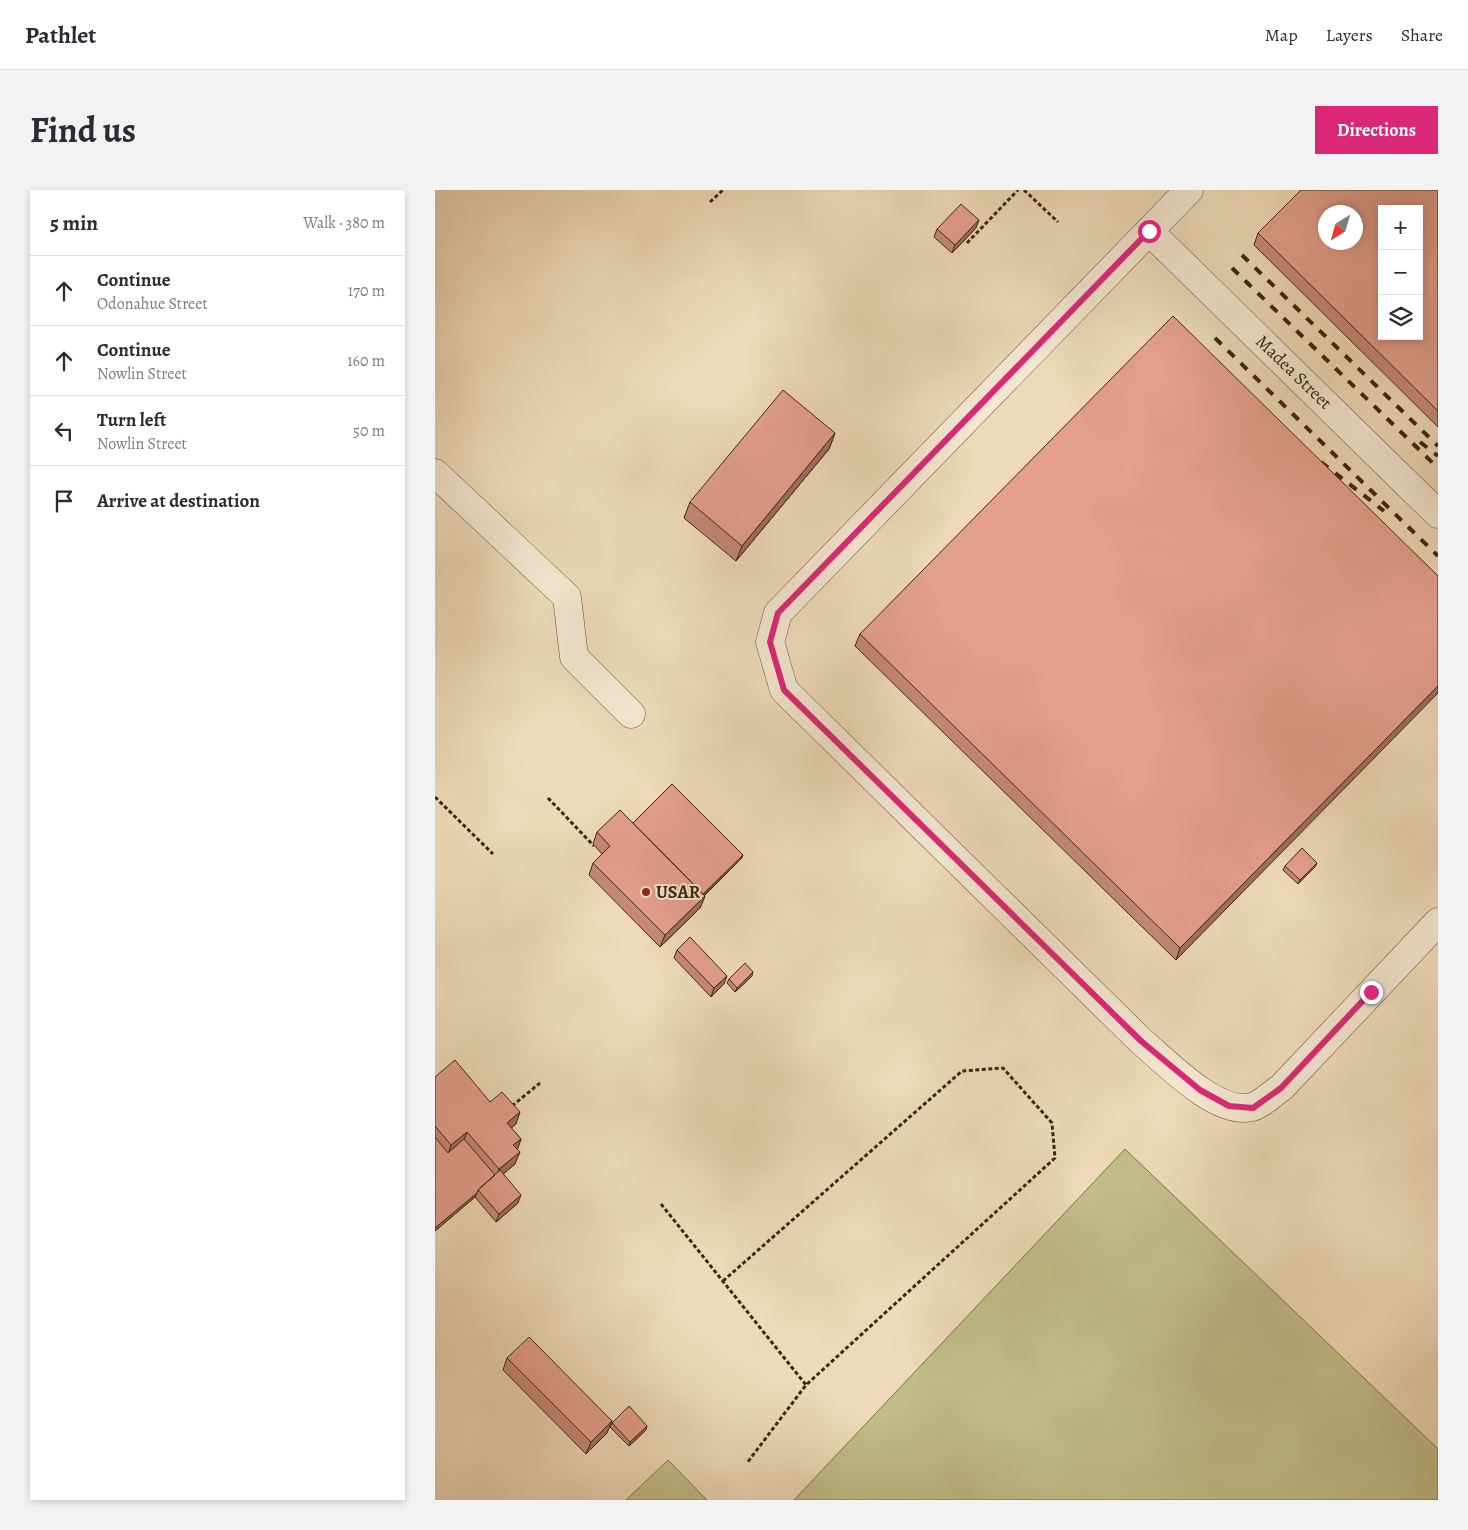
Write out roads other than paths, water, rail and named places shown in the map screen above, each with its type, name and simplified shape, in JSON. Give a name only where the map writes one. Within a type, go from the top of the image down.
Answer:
[{"type":"street","points":[[1189,190],[778,613],[770,642],[784,690],[1141,1041],[1200,1090],[1229,1106],[1253,1108],[1281,1088],[1438,922]]},
{"type":"street","name":"Madea Street","points":[[1149,231],[1438,514]]},
{"type":"street","points":[[435,473],[567,597],[574,657],[631,714]]},
{"type":"railway","points":[[1242,255],[1438,446]]},
{"type":"railway","points":[[1232,268],[1438,468]]},
{"type":"railway","points":[[1215,338],[1438,556]]},
{"type":"railway","points":[[1420,442],[1438,456]]},
{"type":"railway","points":[[1321,462],[1384,511]]},
{"type":"place","name":"USAR","points":[[646,892]]}]
